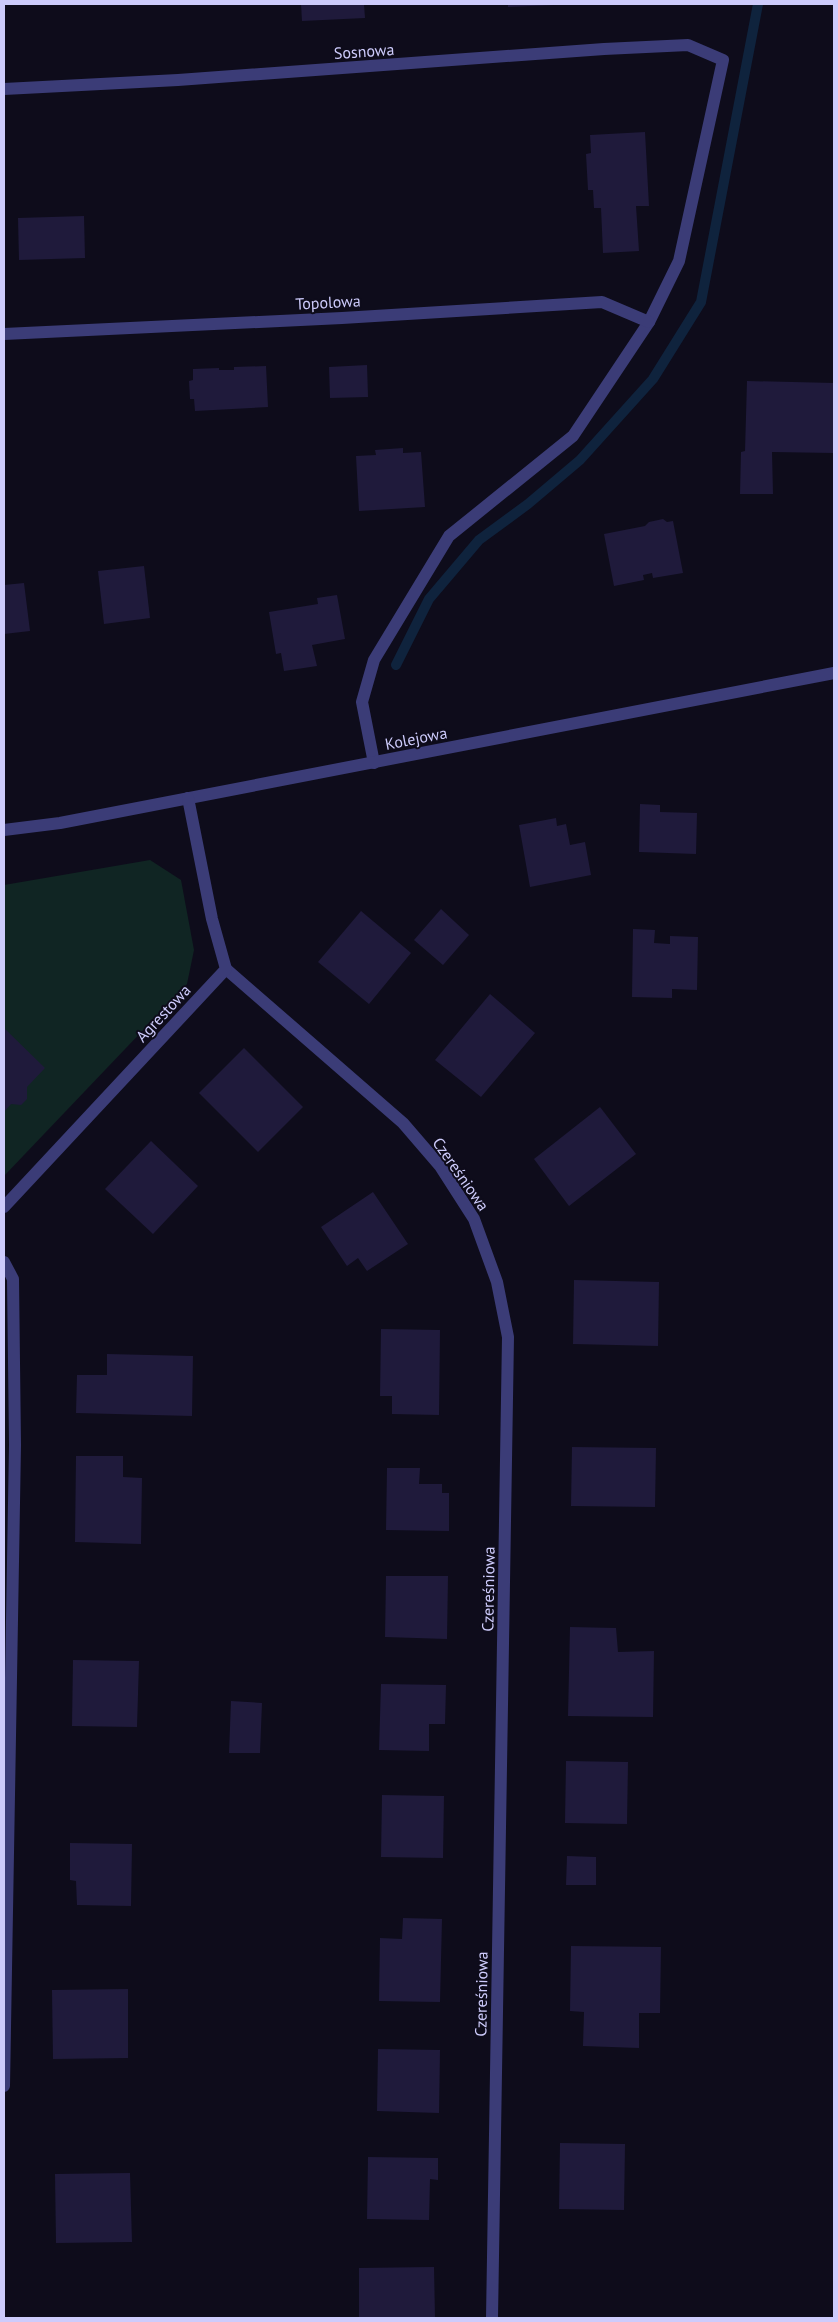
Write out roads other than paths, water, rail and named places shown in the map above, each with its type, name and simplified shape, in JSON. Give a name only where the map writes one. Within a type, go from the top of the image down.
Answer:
[{"type":"street","name":"Sosnowa","points":[[4,89],[188,79],[688,45],[723,60],[679,262],[649,322]]},
{"type":"street","name":"Topolowa","points":[[4,334],[342,318],[602,302],[649,322]]},
{"type":"street","points":[[374,763],[362,702],[374,660],[449,536],[574,436],[649,322]]},
{"type":"street","name":"Kolejowa","points":[[4,830],[60,823],[834,674]]},
{"type":"street","points":[[188,798],[212,919],[226,969]]},
{"type":"street","name":"Agrestowa","points":[[4,1207],[226,969]]},
{"type":"street","name":"Czereśniowa","points":[[226,969],[402,1123],[440,1166],[474,1219],[497,1282],[508,1337],[492,2318]]},
{"type":"street","points":[[4,1262],[13,1279],[15,1435],[4,2086]]},
{"type":"waterway","points":[[396,665],[429,599],[479,540],[528,504],[580,460],[653,379],[701,302],[758,4]]}]
